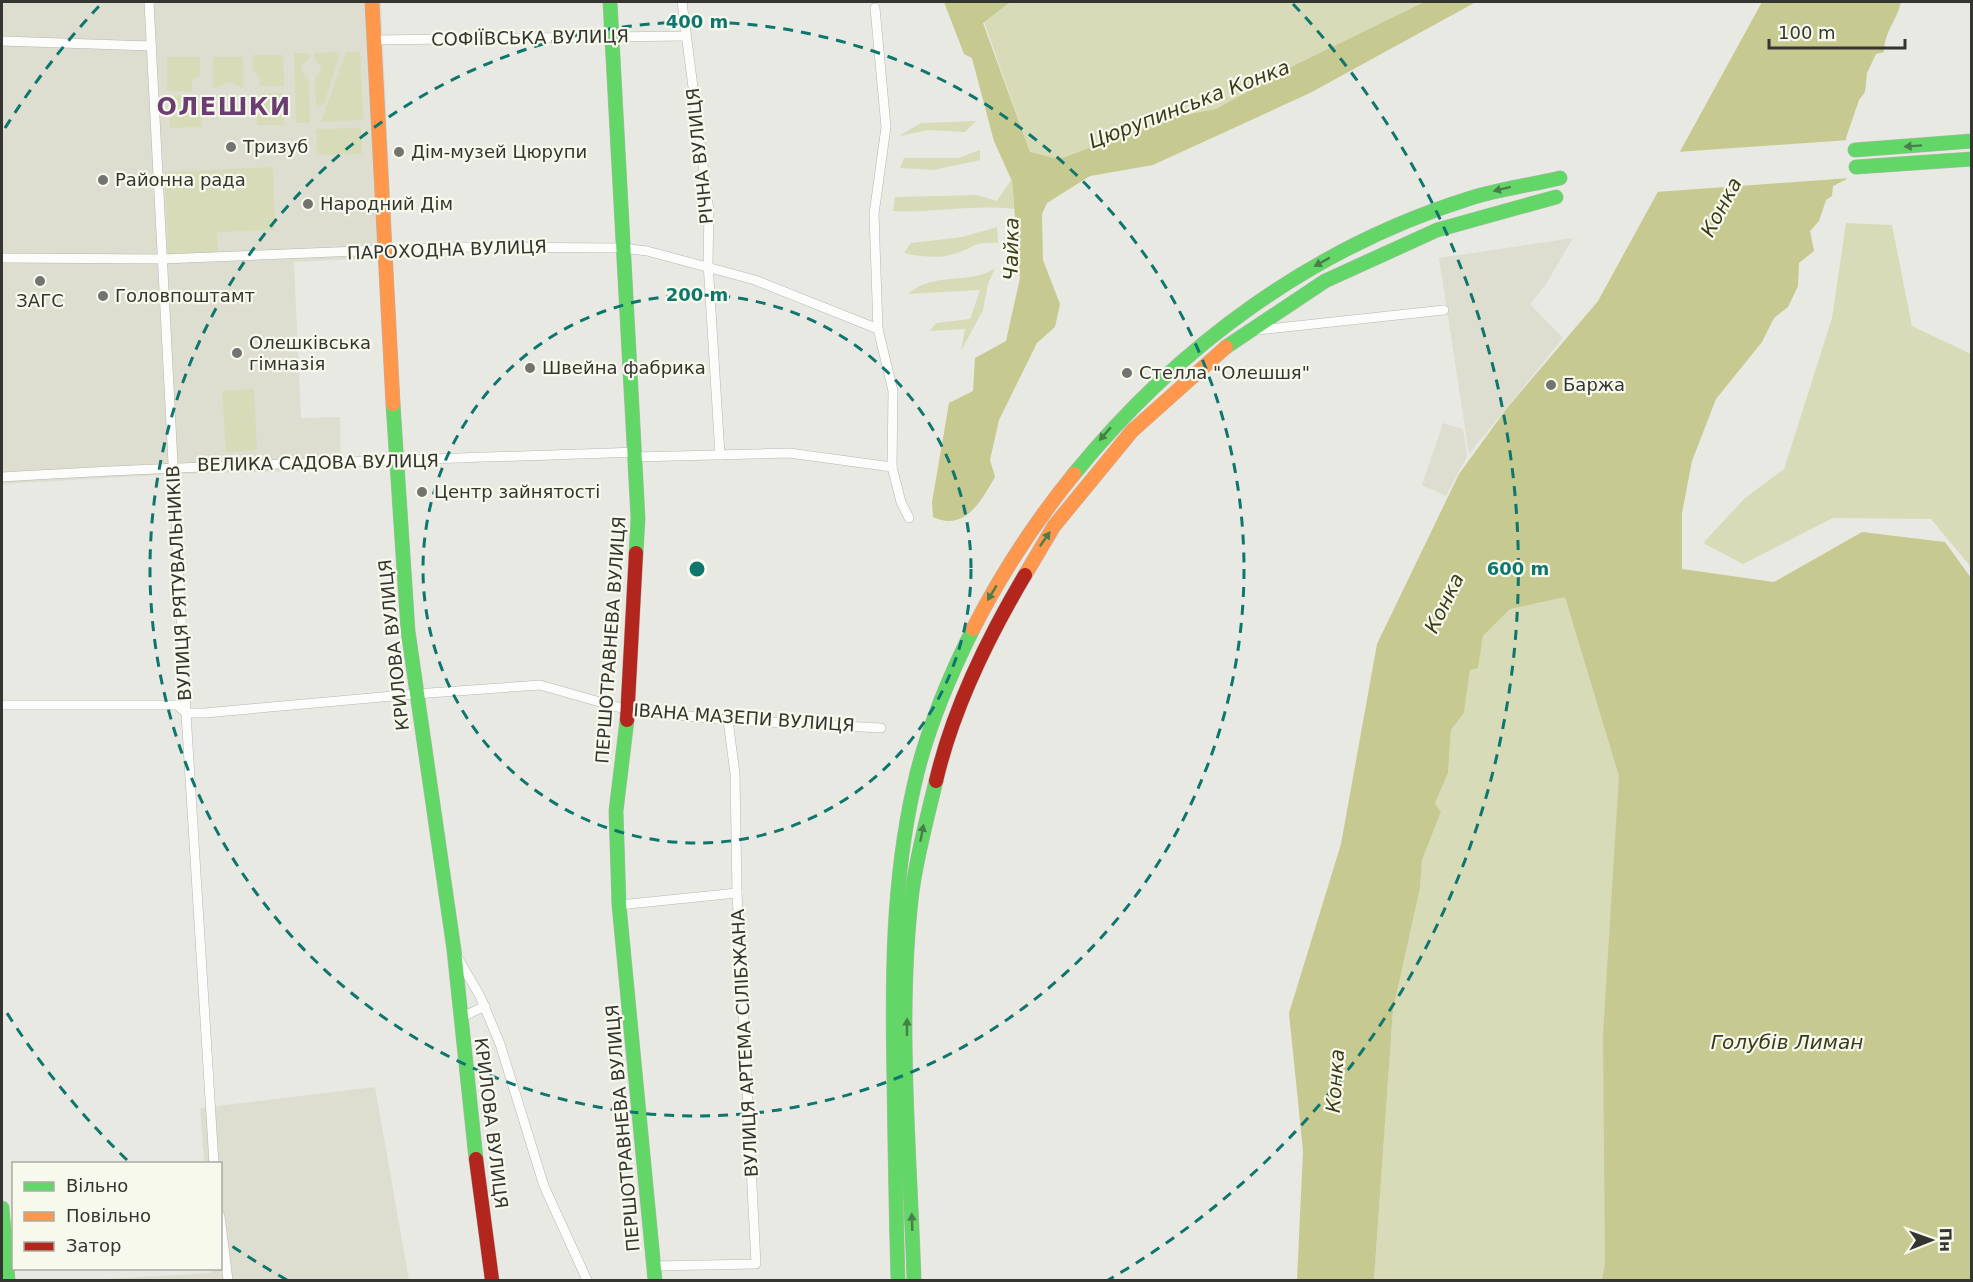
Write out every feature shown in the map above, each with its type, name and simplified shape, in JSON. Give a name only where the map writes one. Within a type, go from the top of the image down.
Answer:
[{"type":"main road","name":"КРИЛОВА ВУЛИЦЯ","points":[[372,2],[383,251],[408,631],[415,694],[454,950],[472,1130],[492,1281]]},
{"type":"main road","name":"ПЕРШОТРАВНЕВА ВУЛИЦЯ","points":[[610,2],[638,518],[628,710],[616,811],[619,905],[655,1281]]},
{"type":"main road","points":[[1855,150],[1971,141]]},
{"type":"main road","points":[[1856,168],[1971,159]]},
{"type":"main road","points":[[897,1281],[891,960],[895,899],[904,838],[914,783],[948,681],[981,611],[1026,536],[1073,470],[1123,413],[1187,352],[1264,297],[1331,257],[1409,219],[1491,192],[1560,178]]},
{"type":"main road","points":[[914,1281],[907,1030],[908,926],[916,864],[928,801],[950,732],[972,670],[1004,604],[1081,487],[1129,432],[1186,378],[1247,331],[1323,282],[1381,250],[1448,224],[1514,205],[1556,197]]},
{"type":"main road","points":[[2,1208],[8,1281]]},
{"type":"street","name":"ВУЛИЦЯ РЯТУВАЛЬНИКІВ","points":[[149,2],[186,713],[214,1162]]},
{"type":"street","name":"РІЧНА ВУЛИЦЯ","points":[[682,2],[709,211],[708,267],[720,454]]},
{"type":"street","points":[[875,8],[886,127],[874,214],[879,329],[893,391],[892,467],[901,502],[909,518]]},
{"type":"street","name":"СОФІЇВСЬКА ВУЛИЦЯ","points":[[373,40],[611,35],[686,36]]},
{"type":"street","points":[[2,41],[151,46]]},
{"type":"street","name":"ПАРОХОДНА ВУЛИЦЯ","points":[[2,258],[162,259],[457,248],[622,248],[755,280],[879,329]]},
{"type":"street","points":[[1247,331],[1444,310]]},
{"type":"street","name":"ВЕЛИКА САДОВА ВУЛИЦЯ","points":[[2,477],[174,466],[635,454],[789,453],[892,467]]},
{"type":"street","name":"ІВАНА МАЗЕПИ ВУЛИЦЯ","points":[[2,705],[177,705],[186,713],[325,704],[415,694],[540,685],[628,710],[728,720],[881,728]]},
{"type":"street","name":"ВУЛИЦЯ АРТЕМА СІЛІБЖАНА","points":[[653,1266],[756,1264],[737,893],[735,774],[728,720]]},
{"type":"street","points":[[619,905],[737,893]]},
{"type":"street","points":[[454,950],[485,1006],[500,1044],[544,1186],[587,1281]]},
{"type":"street","points":[[460,1018],[485,1006]]},
{"type":"street","points":[[222,1232],[228,1281]]},
{"type":"shaded area","points":[[2,2],[381,2],[393,257],[294,262],[301,418],[340,417],[341,470],[178,474],[2,484]]},
{"type":"shaded area","points":[[977,2],[1424,2],[1299,63],[1216,109],[1178,116],[1059,159],[1030,152]]},
{"type":"shaded area","points":[[967,40],[1012,180],[1014,209],[984,207],[893,211],[895,197],[977,195],[997,201],[1011,180],[994,141],[972,58],[964,54]]},
{"type":"shaded area","points":[[340,52],[324,104],[316,108],[315,79],[322,69],[314,53]]},
{"type":"shaded area","points":[[346,52],[360,52],[363,120],[321,122]]},
{"type":"shaded area","points":[[294,53],[309,53],[309,59],[303,63],[301,71],[309,80],[310,123],[296,123]]},
{"type":"shaded area","points":[[253,55],[283,55],[284,86],[260,86],[258,74],[253,70]]},
{"type":"shaded area","points":[[167,57],[200,57],[200,75],[192,81],[192,91],[167,91]]},
{"type":"shaded area","points":[[213,57],[243,57],[243,88],[230,82],[213,88]]},
{"type":"shaded area","points":[[261,93],[283,93],[284,125],[257,125],[256,107],[262,99]]},
{"type":"shaded area","points":[[191,95],[195,105],[202,110],[202,127],[170,128],[169,96]]},
{"type":"shaded area","points":[[976,121],[965,132],[928,130],[899,136],[921,123]]},
{"type":"shaded area","points":[[361,128],[362,154],[317,155],[316,129]]},
{"type":"shaded area","points":[[980,150],[980,160],[934,170],[900,168],[904,158],[958,158]]},
{"type":"shaded area","points":[[273,167],[275,230],[217,232],[218,253],[168,255],[165,172]]},
{"type":"shaded area","points":[[1846,223],[1892,225],[1912,326],[1971,354],[1971,567],[1931,519],[1833,518],[1743,564],[1703,543],[1745,498],[1784,469],[1832,318]]},
{"type":"shaded area","points":[[997,227],[998,243],[979,244],[957,253],[937,257],[904,253],[911,243],[962,237]]},
{"type":"shaded area","points":[[1573,238],[1546,284],[1530,304],[1563,338],[1469,454],[1439,258]]},
{"type":"shaded area","points":[[995,268],[988,284],[983,310],[961,351],[965,329],[930,331],[936,323],[970,319],[980,290],[908,294],[929,282],[975,276]]},
{"type":"shaded area","points":[[254,389],[257,450],[226,452],[222,391]]},
{"type":"shaded area","points":[[1443,423],[1463,429],[1467,456],[1446,496],[1422,485]]},
{"type":"shaded area","points":[[1556,544],[1971,1280],[1374,1280],[1393,1010],[1420,888],[1422,860],[1441,812],[1435,803],[1448,773],[1451,730],[1464,713],[1470,669],[1478,667],[1483,636],[1509,609]]},
{"type":"shaded area","points":[[375,1087],[409,1280],[87,1280],[211,1273],[211,1270],[222,1270],[222,1162],[204,1162],[200,1108]]},
{"type":"water","points":[[944,2],[1010,2],[983,23],[1030,152],[1059,159],[1178,116],[1216,109],[1299,63],[1424,2],[1476,2],[1310,93],[1153,165],[1090,176],[1047,203],[1042,214],[1043,260],[1060,304],[1055,327],[1037,343],[999,420],[990,460],[995,477],[971,512],[954,520],[944,521],[933,517],[932,502],[949,403],[973,391],[975,358],[1006,341],[1020,278],[1012,180],[994,141],[972,58],[964,54]]},
{"type":"water","name":"Голубів Лиман","points":[[1762,2],[1901,2],[1886,37],[1884,52],[1876,54],[1867,73],[1865,92],[1859,100],[1846,138],[1847,179],[1833,186],[1832,196],[1826,200],[1819,221],[1810,231],[1814,251],[1799,263],[1798,286],[1788,307],[1774,318],[1762,342],[1716,399],[1692,461],[1682,513],[1682,569],[1774,582],[1862,532],[1945,542],[1971,578],[1971,1280],[1602,1280],[1605,1264],[1603,1034],[1619,776],[1565,597],[1510,609],[1483,636],[1478,668],[1470,670],[1464,713],[1451,730],[1448,773],[1435,803],[1441,812],[1422,860],[1420,888],[1393,1010],[1374,1280],[1297,1280],[1303,1151],[1289,1013],[1341,844],[1377,644],[1459,474],[1507,408],[1598,301]]},
{"type":"pier","points":[[1849,140],[1850,178],[1656,192],[1677,152]]},
{"type":"traffic: fast","points":[[610,2],[638,518],[636,553]]},
{"type":"traffic: fast","points":[[1855,150],[1972,141]]},
{"type":"traffic: fast","points":[[1856,167],[1972,159]]},
{"type":"traffic: fast","points":[[1074,474],[1114,427],[1204,343],[1252,306],[1303,273],[1357,244],[1413,219],[1471,198],[1560,178]]},
{"type":"traffic: fast","points":[[1226,347],[1325,281],[1437,230],[1556,197]]},
{"type":"traffic: fast","points":[[393,404],[408,631],[454,950],[476,1159]]},
{"type":"traffic: fast","points":[[898,1280],[893,1006],[895,932],[901,859],[914,786],[931,725],[973,629]]},
{"type":"traffic: fast","points":[[627,720],[616,811],[619,905],[655,1280]]},
{"type":"traffic: fast","points":[[914,1280],[906,1086],[905,988],[912,892],[919,850],[936,781]]},
{"type":"traffic: fast","points":[[2,1208],[8,1280]]},
{"type":"traffic: slow","points":[[372,2],[393,404]]},
{"type":"traffic: slow","points":[[1025,575],[1054,526],[1132,431],[1226,347]]},
{"type":"traffic: slow","points":[[973,629],[1019,549],[1074,474]]},
{"type":"traffic: jam","points":[[627,720],[636,553]]},
{"type":"traffic: jam","points":[[936,781],[952,727],[973,675],[997,624],[1025,575]]},
{"type":"traffic: jam","points":[[476,1159],[492,1280]]},
{"type":"place","name":"Тризуб","points":[[231,147]]},
{"type":"place","name":"Дім-музей Цюрупи","points":[[399,152]]},
{"type":"place","name":"Районна рада","points":[[103,180]]},
{"type":"place","name":"Народний Дім","points":[[308,204]]},
{"type":"place","name":"ЗАГС","points":[[40,281]]},
{"type":"place","name":"Головпоштамт","points":[[103,296]]},
{"type":"place","name":"Олешківська гімназія","points":[[237,353]]},
{"type":"place","name":"Швейна фабрика","points":[[530,368]]},
{"type":"place","name":"Стелла \"Олешшя\"","points":[[1127,373]]},
{"type":"place","name":"Баржа","points":[[1551,385]]},
{"type":"place","name":"Центр зайнятості","points":[[422,492]]},
{"type":"district","name":"ОЛЕШКИ","points":[[224,107]]},
{"type":"water label","name":"Цюрупинська Конка","points":[[1189,104]]},
{"type":"water label","name":"Конка","points":[[1721,207]]},
{"type":"water label","name":"Чайка","points":[[1011,249]]},
{"type":"water label","name":"Конка","points":[[1444,603]]},
{"type":"water label","name":"Конка","points":[[1335,1081]]}]
